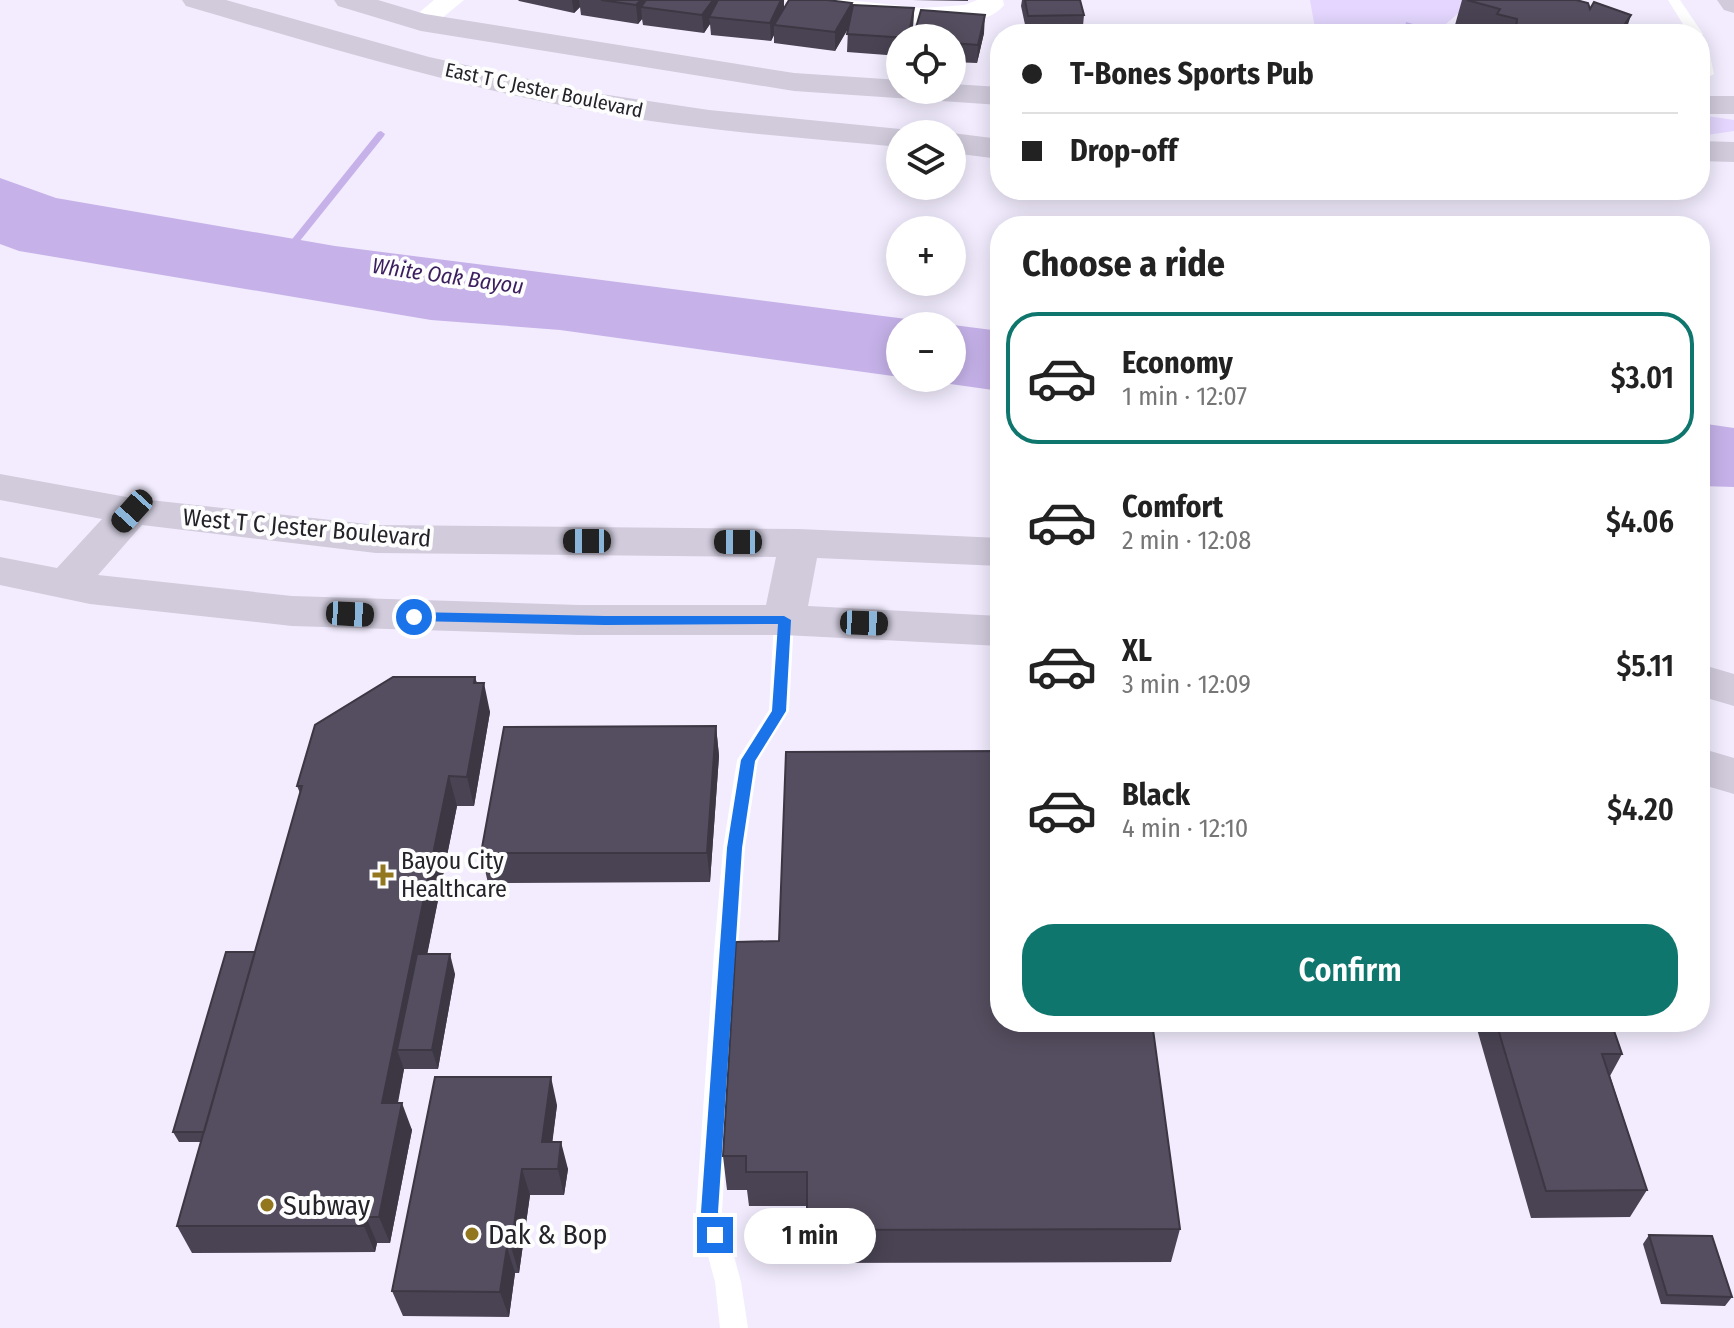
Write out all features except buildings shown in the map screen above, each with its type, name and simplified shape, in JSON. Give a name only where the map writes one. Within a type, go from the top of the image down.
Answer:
[{"type":"main road","name":"East T C Jester Boulevard","points":[[196,0],[366,50],[509,86],[646,111],[886,137]]},
{"type":"main road","name":"East T C Jester Boulevard","points":[[348,0],[794,82],[886,88]]},
{"type":"main road","points":[[366,50],[412,13]]},
{"type":"main road","points":[[966,94],[990,95]]},
{"type":"main road","points":[[1710,105],[1734,105]]},
{"type":"main road","points":[[966,145],[990,148]]},
{"type":"main road","points":[[1710,151],[1734,152]]},
{"type":"main road","name":"West T C Jester Boulevard","points":[[0,487],[132,511],[376,539],[799,543],[990,552]]},
{"type":"main road","points":[[66,585],[132,511]]},
{"type":"main road","points":[[784,620],[799,543]]},
{"type":"main road","points":[[0,571],[66,585],[292,611],[549,620],[784,620],[990,630]]},
{"type":"main road","points":[[1710,683],[1734,690]]},
{"type":"main road","points":[[1710,769],[1734,776]]},
{"type":"street","points":[[412,13],[451,0]]},
{"type":"street","points":[[810,1],[907,14],[950,16],[976,12],[991,2]]},
{"type":"lane","points":[[1674,0],[1690,24]]},
{"type":"lane","points":[[734,1328],[728,1282],[709,1212],[726,951],[734,848],[748,760],[779,711],[784,620]]},
{"type":"shaded area","points":[[1310,0],[1473,0],[1446,24],[1314,24]]},
{"type":"shaded area","points":[[1710,116],[1734,120],[1734,131],[1710,135]]},
{"type":"water","name":"White Oak Bayou","points":[[0,178],[56,198],[335,246],[886,316],[886,375],[560,330],[431,320],[19,251],[0,244]]},
{"type":"water","points":[[966,327],[990,330],[990,390],[966,386]]},
{"type":"water","points":[[1710,424],[1734,428],[1734,487],[1710,486]]},
{"type":"waterway","points":[[288,250],[381,134]]},
{"type":"place","name":"Bayou City Healthcare","points":[[383,875]]},
{"type":"place","name":"Subway","points":[[267,1205]]},
{"type":"place","name":"Dak & Bop","points":[[472,1234]]},
{"type":"route","points":[[414,617],[605,621],[784,620],[779,711],[748,760],[734,848],[709,1212],[715,1235]]}]
